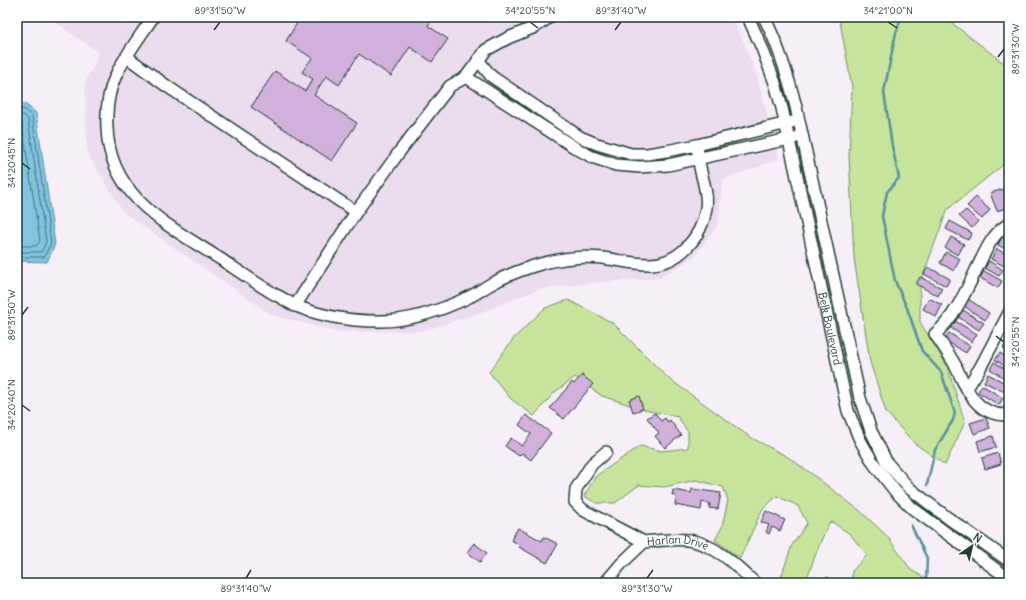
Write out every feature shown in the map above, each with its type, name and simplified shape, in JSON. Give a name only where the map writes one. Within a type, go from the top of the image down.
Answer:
[{"type":"street","points":[[153,17],[116,73],[109,93],[106,113],[107,136],[113,160],[122,181],[133,196],[150,213],[260,286],[295,306],[324,315],[378,322],[410,319],[436,312],[455,304],[517,271],[547,262],[569,258],[602,258],[650,264],[668,260],[686,249],[695,239],[700,230],[706,207],[697,145]]},
{"type":"street","points":[[295,306],[356,212],[400,151],[450,86],[466,77],[486,50],[494,44],[535,27],[550,17]]},
{"type":"street","name":"Belk Boulevard","points":[[748,17],[762,48],[775,83],[848,411],[860,440],[874,464],[895,491],[912,508],[1009,579]]},
{"type":"street","name":"Belk Boulevard","points":[[764,17],[774,36],[787,71],[803,136],[860,398],[874,438],[887,464],[908,488],[1009,561]]},
{"type":"street","points":[[127,57],[168,87],[356,212]]},
{"type":"street","points":[[478,60],[491,76],[580,137],[597,144],[631,154],[666,151],[697,145],[799,120]]},
{"type":"street","points":[[466,77],[574,147],[592,157],[616,165],[640,167],[668,165],[803,136]]},
{"type":"street","points":[[1009,224],[996,233],[950,318],[942,329],[935,334],[951,358],[970,395],[983,409],[998,415],[1006,415],[1009,412]]},
{"type":"street","points":[[967,388],[980,368],[1009,313]]},
{"type":"street","points":[[606,452],[592,464],[576,489],[575,502],[583,510],[644,542]]},
{"type":"street","name":"Harlan Drive","points":[[605,583],[621,564],[644,542],[686,540],[706,545],[731,561],[755,583]]},
{"type":"shaded area","points":[[48,17],[733,17],[756,73],[779,159],[723,180],[718,224],[695,256],[660,278],[601,282],[539,289],[482,312],[423,331],[337,332],[272,315],[124,213],[87,153],[85,83],[99,53]]},
{"type":"green space","points":[[839,17],[944,17],[1009,67],[1009,160],[947,210],[920,284],[920,322],[947,366],[965,422],[945,465],[914,443],[886,412],[870,362],[854,258],[849,156],[852,87]]},
{"type":"green space","points":[[568,300],[613,323],[668,378],[750,437],[786,456],[808,471],[859,510],[887,536],[911,570],[934,583],[852,583],[852,571],[867,555],[850,534],[832,522],[829,523],[820,543],[805,583],[779,583],[792,545],[807,523],[798,506],[777,496],[762,510],[740,558],[715,540],[722,527],[728,500],[723,487],[696,480],[664,487],[639,485],[615,503],[596,503],[584,496],[596,476],[640,446],[662,451],[688,448],[688,432],[678,417],[645,410],[602,396],[575,377],[554,393],[534,416],[511,399],[489,372],[514,338],[545,308]]},
{"type":"water","points":[[24,103],[36,113],[55,244],[47,262],[17,261],[17,108]]},
{"type":"building","points":[[287,17],[433,17],[428,26],[448,39],[432,62],[410,47],[391,76],[359,54],[339,85],[326,76],[314,95],[357,123],[332,161],[251,107],[275,71],[305,91],[313,79],[302,72],[312,58],[286,41],[297,23]]},
{"type":"building","points":[[1004,189],[1009,207],[997,211],[990,193]]},
{"type":"building","points":[[976,197],[990,210],[982,219],[967,206]]},
{"type":"building","points":[[966,210],[978,221],[972,228],[959,216]]},
{"type":"building","points":[[950,221],[972,233],[968,240],[946,229]]},
{"type":"building","points":[[951,237],[964,244],[958,255],[945,248]]},
{"type":"building","points":[[1002,237],[1009,242],[1009,251],[998,245]]},
{"type":"building","points":[[997,249],[1009,256],[1009,262],[1006,267],[991,259]]},
{"type":"building","points":[[946,252],[960,259],[954,271],[940,263]]},
{"type":"building","points":[[989,261],[1003,270],[999,276],[985,268]]},
{"type":"building","points":[[928,267],[950,279],[946,286],[924,274]]},
{"type":"building","points":[[984,271],[1002,281],[998,288],[980,278]]},
{"type":"building","points":[[920,277],[942,288],[938,296],[916,284]]},
{"type":"building","points":[[929,298],[942,305],[936,317],[923,309]]},
{"type":"building","points":[[968,299],[989,313],[985,320],[964,306]]},
{"type":"building","points":[[963,310],[984,323],[979,330],[958,317]]},
{"type":"building","points":[[955,321],[977,334],[972,342],[951,328]]},
{"type":"building","points":[[949,333],[970,346],[966,353],[945,340]]},
{"type":"building","points":[[1008,340],[1009,341],[1009,351],[1003,348]]},
{"type":"building","points":[[1000,353],[1009,359],[1009,368],[995,360]]},
{"type":"building","points":[[994,362],[1009,371],[1009,381],[990,369]]},
{"type":"building","points":[[988,374],[1009,385],[1007,393],[984,382]]},
{"type":"building","points":[[582,375],[593,384],[564,419],[550,408],[572,382],[574,384]]},
{"type":"building","points":[[982,385],[1003,398],[999,405],[978,392]]},
{"type":"building","points":[[639,396],[643,409],[633,412],[629,400]]},
{"type":"building","points":[[655,413],[661,421],[665,418],[668,422],[670,420],[681,435],[665,448],[655,436],[659,433],[647,418]]},
{"type":"building","points":[[526,415],[551,433],[531,460],[522,453],[519,456],[505,446],[511,438],[522,446],[531,434],[519,425]]},
{"type":"building","points":[[986,418],[990,428],[974,434],[970,423]]},
{"type":"building","points":[[993,436],[996,447],[980,452],[977,441]]},
{"type":"building","points":[[998,453],[1001,464],[985,469],[982,458]]},
{"type":"building","points":[[692,489],[721,493],[718,509],[709,508],[710,504],[702,502],[701,510],[675,505],[676,496],[672,495],[673,490],[691,493]]},
{"type":"building","points":[[766,511],[785,520],[780,531],[772,527],[769,534],[766,532],[769,525],[761,522]]},
{"type":"building","points":[[518,528],[542,541],[544,537],[558,544],[547,563],[519,547],[520,545],[511,540]]},
{"type":"building","points":[[474,543],[487,553],[480,562],[467,552]]},
{"type":"building","points":[[827,577],[836,582],[824,583]]},
{"type":"waterway","points":[[901,17],[895,37],[884,92],[892,146],[899,178],[887,192],[882,216],[895,281],[907,308],[922,351],[941,372],[955,413],[953,420],[935,450],[927,485]]},
{"type":"waterway","points":[[911,525],[927,558],[926,583]]}]
